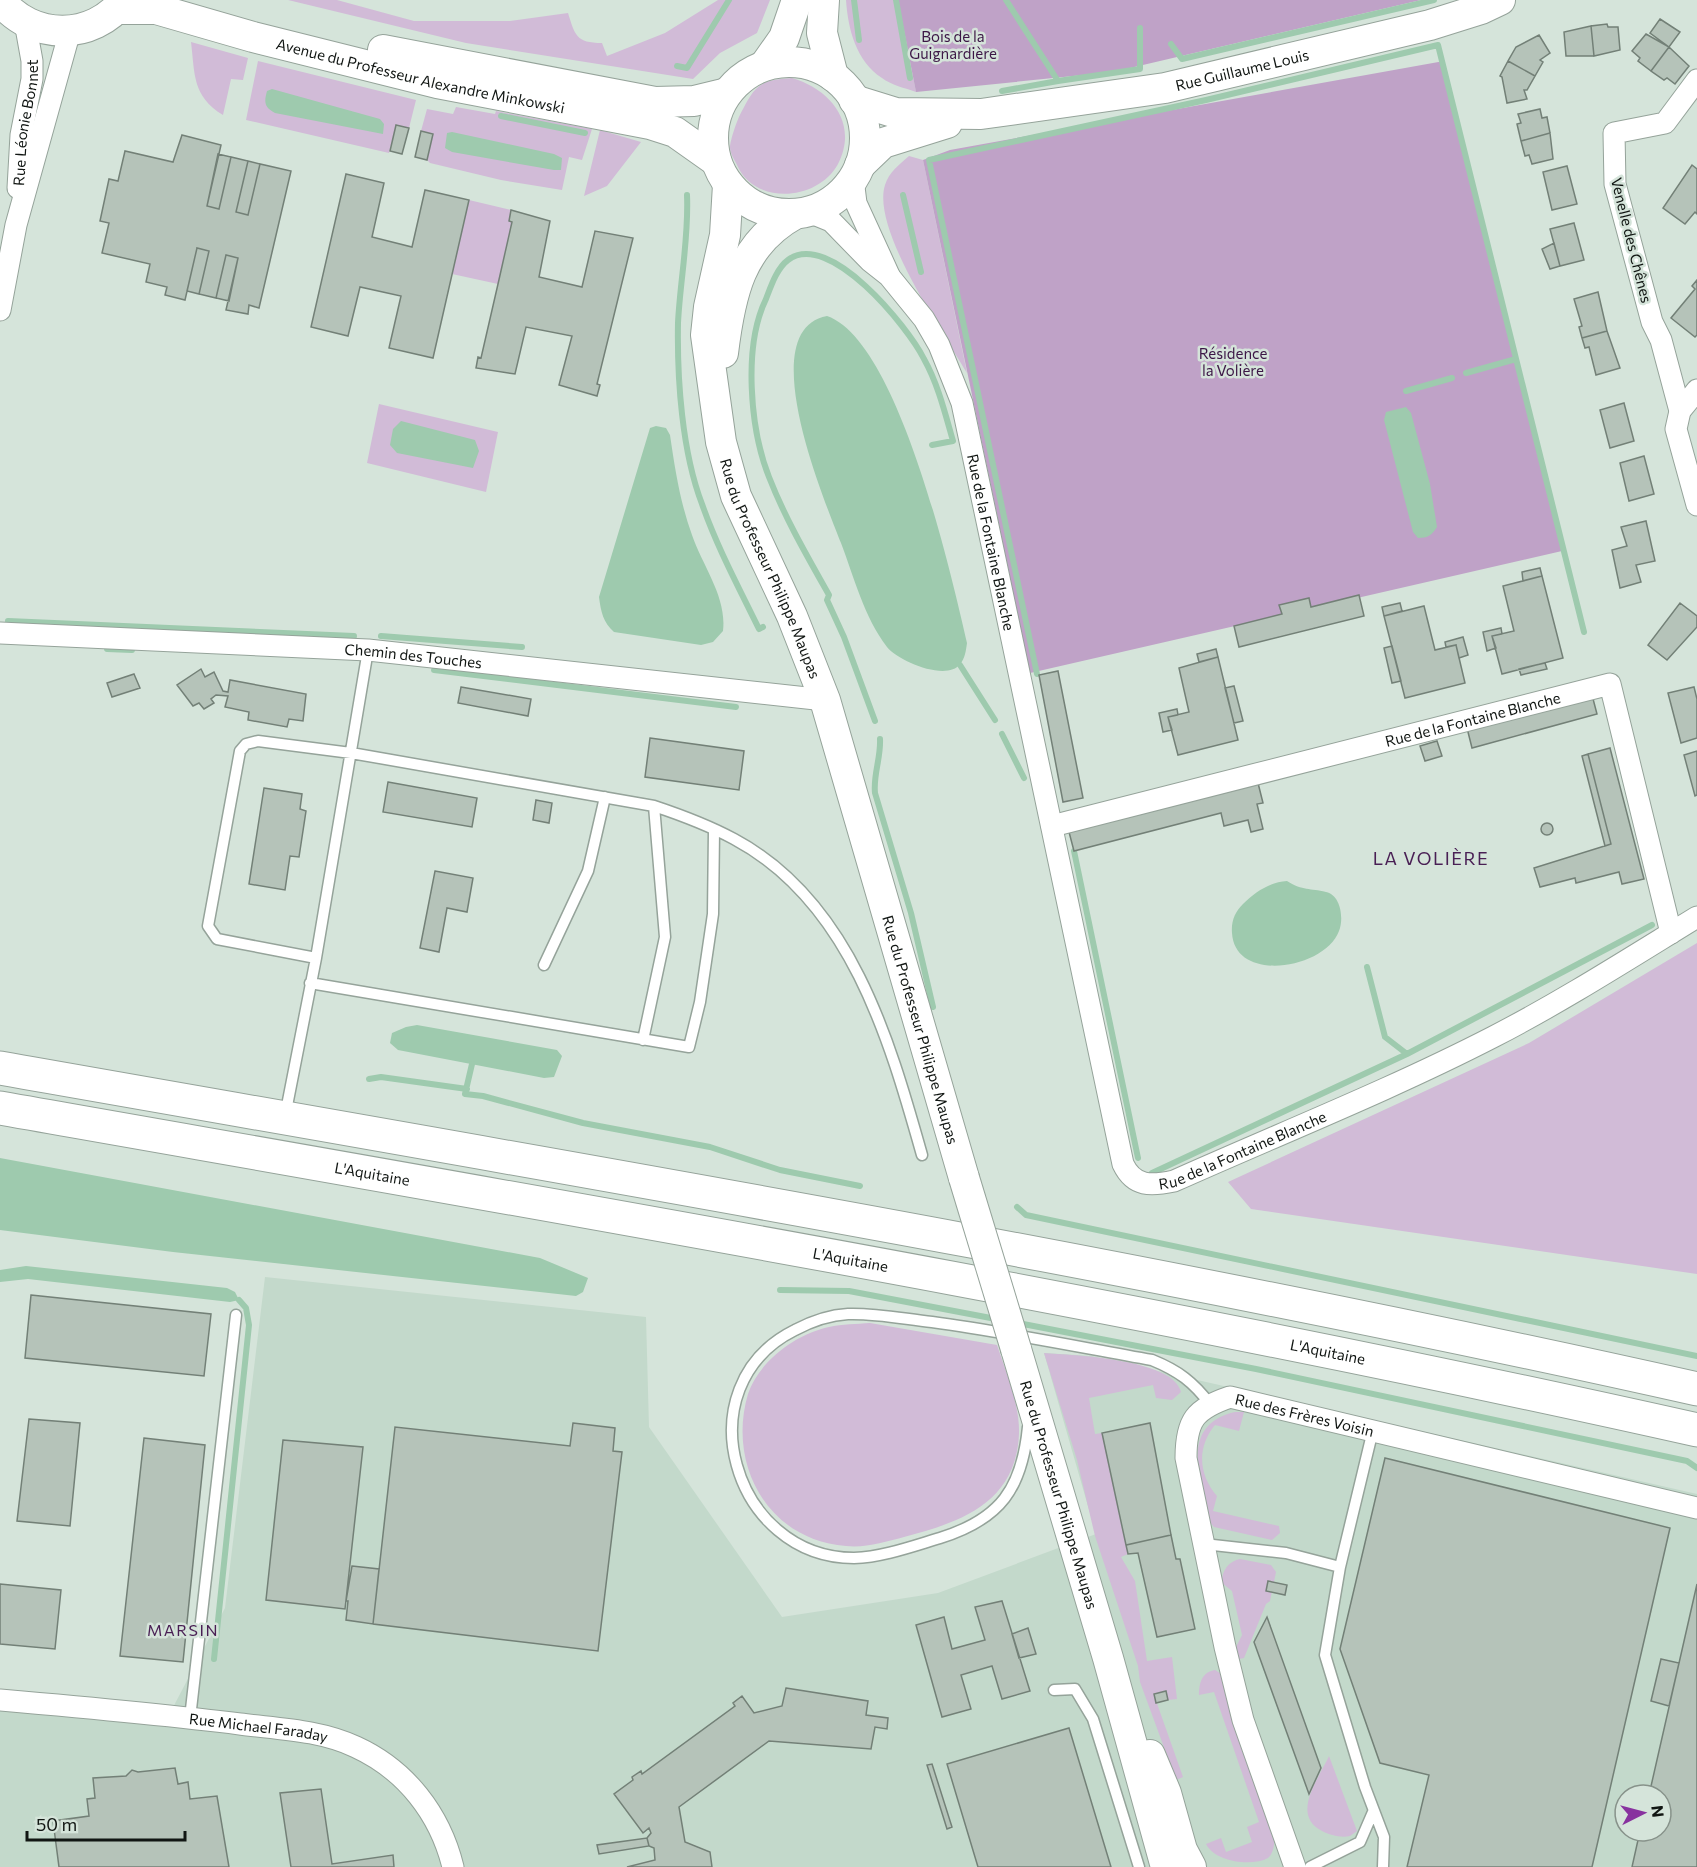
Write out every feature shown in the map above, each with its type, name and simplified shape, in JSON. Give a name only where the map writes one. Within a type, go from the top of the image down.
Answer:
[{"type":"highway","points":[[0,1068],[1100,1264],[1421,1329],[1697,1389]]},
{"type":"highway","name":"L'Aquitaine","points":[[0,1108],[1093,1303],[1402,1366],[1697,1430]]},
{"type":"street","points":[[0,0],[25,22],[47,30],[70,31],[104,20],[121,5]]},
{"type":"street","name":"Avenue du Professeur Alexandre Minkowski","points":[[207,0],[266,21],[392,52],[655,102],[694,102],[727,93]]},
{"type":"street","points":[[765,65],[784,38],[797,0]]},
{"type":"street","points":[[824,0],[822,33],[833,76]]},
{"type":"street","name":"Rue Guillaume Louis","points":[[856,172],[883,143],[981,114],[1165,88],[1430,25],[1481,9],[1500,0]]},
{"type":"street","name":"Avenue du Professeur Alexandre Minkowski","points":[[121,5],[156,9],[253,37],[426,80],[650,124],[675,132],[722,173]]},
{"type":"street","name":"Rue Léonie Bonnet","points":[[16,225],[21,135],[32,79],[32,61],[25,22]]},
{"type":"street","name":"Rue Léonie Bonnet","points":[[0,310],[5,253],[16,225],[70,31]]},
{"type":"street","points":[[783,62],[818,67],[833,76],[854,100],[865,132],[856,172],[841,194],[826,205],[802,213],[776,213],[758,208],[741,198],[722,173],[712,144],[713,126],[718,109],[727,93],[750,72],[765,65],[783,62]]},
{"type":"street","name":"Venelle des Chênes","points":[[1680,411],[1661,340],[1652,322],[1615,184],[1614,133],[1665,123],[1697,80]]},
{"type":"street","name":"Rue Guillaume Louis","points":[[854,100],[896,113],[981,114]]},
{"type":"street","name":"Rue de la Fontaine Blanche","points":[[856,172],[856,203],[889,276]]},
{"type":"street","name":"Rue du Professeur Philippe Maupas","points":[[722,173],[725,235],[709,307],[706,334],[721,442],[736,496],[792,616],[825,700],[964,1178],[1108,1659],[1140,1782],[1166,1867]]},
{"type":"street","name":"Rue du Professeur Philippe Maupas","points":[[716,407],[730,310],[742,270],[757,243],[769,230],[802,213]]},
{"type":"street","name":"Rue de la Fontaine Blanche","points":[[802,213],[831,221],[870,261],[889,276],[924,319],[939,345],[962,403],[1123,1164],[1129,1176],[1140,1184],[1156,1185],[1174,1181],[1492,1038],[1589,984],[1697,917]]},
{"type":"street","points":[[1697,390],[1680,411],[1676,429],[1697,505]]},
{"type":"street","name":"Chemin des Touches","points":[[0,633],[368,650],[825,700]]},
{"type":"street","name":"Rue de la Fontaine Blanche","points":[[1052,826],[1610,684],[1671,933]]},
{"type":"street","name":"Rue des Frères Voisin","points":[[1210,1404],[1230,1397],[1697,1508]]},
{"type":"street","points":[[1210,1404],[1198,1411],[1191,1424],[1186,1442],[1186,1458],[1244,1720],[1295,1867]]},
{"type":"street","name":"Rue du Professeur Philippe Maupas","points":[[1108,1659],[1166,1793],[1182,1850],[1191,1867]]},
{"type":"street","name":"Rue Michael Faraday","points":[[0,1700],[190,1718],[328,1737],[371,1755],[400,1776],[422,1799],[440,1832],[453,1867]]},
{"type":"lane","points":[[285,1118],[316,958],[368,650]]},
{"type":"lane","points":[[316,958],[217,939],[208,926],[213,888],[240,751],[246,744],[258,741],[351,753],[654,806],[735,840],[773,866],[810,901],[841,943],[869,994],[904,1092],[922,1155]]},
{"type":"lane","points":[[544,965],[588,871],[605,797]]},
{"type":"lane","points":[[643,1040],[665,937],[654,806]]},
{"type":"lane","points":[[310,984],[689,1047],[700,1002],[713,914],[714,830]]},
{"type":"lane","points":[[1031,1399],[1021,1470],[1005,1499],[991,1514],[955,1533],[871,1556],[854,1558],[822,1553],[788,1537],[769,1522],[756,1506],[743,1484],[734,1459],[732,1419],[744,1379],[755,1362],[785,1335],[827,1317],[848,1314],[980,1329],[1152,1360],[1177,1370],[1192,1382],[1210,1404]]},
{"type":"lane","points":[[190,1718],[236,1315]]},
{"type":"lane","points":[[1373,1430],[1340,1567],[1325,1655],[1373,1812],[1384,1836],[1383,1867]]},
{"type":"lane","points":[[1204,1544],[1286,1553],[1340,1567]]},
{"type":"lane","points":[[1054,1690],[1075,1689],[1093,1719],[1139,1867]]},
{"type":"lane","points":[[1310,1867],[1360,1842],[1373,1812]]},
{"type":"shaded area","points":[[288,0],[337,0],[414,21],[510,21],[568,13],[578,36],[593,43],[602,43],[607,56],[665,33],[718,0],[770,0],[757,33],[720,53],[693,79],[466,43]]},
{"type":"shaded area","points":[[846,0],[898,0],[916,92],[886,80],[866,63],[851,33]]},
{"type":"shaded area","points":[[191,42],[248,58],[243,80],[231,79],[223,115],[205,100],[200,92]]},
{"type":"shaded area","points":[[258,61],[416,100],[409,128],[396,125],[389,153],[246,120]]},
{"type":"shaded area","points":[[792,78],[806,83],[829,99],[843,122],[845,135],[844,149],[838,164],[829,176],[816,186],[787,194],[758,187],[746,178],[733,157],[730,144],[741,113],[756,89],[767,82]]},
{"type":"shaded area","points":[[272,89],[380,119],[384,124],[383,134],[275,113],[269,109],[265,101],[267,91]]},
{"type":"shaded area","points":[[456,107],[495,114],[496,111],[592,129],[582,160],[569,157],[562,190],[501,180],[430,163],[427,160],[433,134],[421,131],[427,109],[453,114]]},
{"type":"shaded area","points":[[600,130],[641,142],[607,186],[584,196]]},
{"type":"shaded area","points":[[452,132],[554,154],[562,158],[561,170],[452,152],[445,148],[447,133]]},
{"type":"shaded area","points":[[909,156],[923,160],[967,373],[912,281],[889,227],[884,204],[885,185],[892,172]]},
{"type":"shaded area","points":[[469,200],[511,210],[509,221],[512,222],[498,284],[452,274]]},
{"type":"shaded area","points":[[827,316],[853,334],[877,367],[918,462],[967,643],[963,660],[954,669],[945,671],[923,668],[901,658],[887,647],[872,623],[860,596],[822,492],[800,419],[794,383],[795,352],[805,328]]},
{"type":"shaded area","points":[[379,404],[498,432],[486,492],[367,463]]},
{"type":"shaded area","points":[[1406,407],[1411,413],[1430,484],[1437,527],[1429,535],[1421,538],[1413,532],[1384,420],[1386,412]]},
{"type":"shaded area","points":[[401,421],[475,440],[479,451],[473,468],[397,453],[390,445],[393,429]]},
{"type":"shaded area","points":[[656,426],[666,428],[670,435],[684,510],[721,606],[723,631],[713,642],[701,645],[614,632],[605,620],[601,607],[599,597],[650,428]]},
{"type":"shaded area","points":[[1287,881],[1302,888],[1331,894],[1340,908],[1339,931],[1331,944],[1317,955],[1300,962],[1263,965],[1248,960],[1237,949],[1232,933],[1236,914],[1243,904],[1258,892],[1275,883]]},
{"type":"shaded area","points":[[1697,943],[1697,1274],[1251,1209],[1228,1182],[1529,1043]]},
{"type":"shaded area","points":[[417,1025],[557,1050],[562,1056],[554,1077],[544,1078],[398,1050],[390,1043],[392,1033]]},
{"type":"shaded area","points":[[0,1158],[540,1258],[588,1278],[583,1292],[576,1296],[173,1252],[0,1230]]},
{"type":"shaded area","points":[[26,1266],[227,1288],[235,1292],[239,1300],[230,1302],[28,1279],[0,1282],[0,1270]]},
{"type":"shaded area","points":[[265,1277],[646,1317],[649,1427],[782,1617],[938,1593],[1096,1534],[1044,1353],[1092,1356],[1697,1494],[1697,1867],[0,1867],[0,1700],[169,1715],[225,1608]]},
{"type":"shaded area","points":[[870,1323],[997,1345],[1015,1400],[1019,1434],[1016,1458],[1008,1477],[982,1506],[965,1516],[925,1531],[875,1544],[846,1546],[819,1541],[795,1530],[775,1514],[760,1494],[749,1472],[743,1447],[743,1421],[748,1394],[753,1382],[780,1351],[816,1331],[839,1325]]},
{"type":"shaded area","points":[[1044,1353],[1121,1361],[1142,1366],[1161,1372],[1174,1381],[1181,1392],[1172,1400],[1156,1398],[1153,1385],[1089,1398],[1095,1434],[1102,1433],[1128,1554],[1121,1557],[1135,1581],[1147,1661],[1172,1657],[1177,1699],[1168,1700],[1165,1691],[1154,1695],[1183,1777],[1176,1780],[1140,1682],[1138,1666],[1095,1536],[1077,1460]]},
{"type":"shaded area","points":[[1235,1412],[1244,1412],[1239,1431],[1215,1425],[1209,1433],[1203,1451],[1203,1470],[1217,1496],[1213,1511],[1279,1526],[1280,1533],[1272,1540],[1214,1527],[1209,1521],[1199,1472],[1200,1441],[1206,1429],[1217,1419]]},
{"type":"shaded area","points":[[1240,1559],[1271,1565],[1276,1572],[1270,1601],[1266,1604],[1244,1658],[1239,1659],[1236,1647],[1242,1635],[1232,1591],[1222,1583],[1222,1579],[1226,1567]]},
{"type":"shaded area","points":[[1215,1670],[1220,1673],[1275,1836],[1271,1854],[1261,1861],[1244,1862],[1225,1859],[1217,1855],[1206,1844],[1221,1838],[1226,1852],[1252,1842],[1247,1827],[1259,1822],[1214,1692],[1199,1695],[1202,1679],[1207,1673]]},
{"type":"shaded area","points":[[1329,1756],[1357,1831],[1350,1836],[1328,1834],[1313,1824],[1308,1816],[1310,1796]]},
{"type":"green space","name":"Bois de la Guignardière","points":[[898,0],[1421,0],[1113,72],[916,92]]},
{"type":"green space","name":"Résidence la Volière","points":[[1444,61],[1562,551],[1030,673],[923,160],[950,150]]},
{"type":"building","points":[[1660,19],[1680,32],[1669,47],[1650,33]]},
{"type":"building","points":[[1607,24],[1608,27],[1618,27],[1620,50],[1594,56],[1591,26]]},
{"type":"building","points":[[1591,26],[1594,56],[1566,56],[1564,32]]},
{"type":"building","points":[[1646,34],[1669,47],[1651,71],[1638,61],[1640,58],[1632,51]]},
{"type":"building","points":[[1539,35],[1550,53],[1540,60],[1543,62],[1535,76],[1508,61],[1516,47]]},
{"type":"building","points":[[1669,47],[1689,66],[1675,84],[1651,71]]},
{"type":"building","points":[[1508,61],[1535,76],[1527,90],[1524,90],[1527,99],[1507,103],[1500,76]]},
{"type":"building","points":[[1540,109],[1542,118],[1547,117],[1550,133],[1521,141],[1517,124],[1521,123],[1518,114]]},
{"type":"building","points":[[396,125],[409,128],[402,154],[390,151]]},
{"type":"building","points":[[421,131],[433,134],[427,160],[415,157]]},
{"type":"building","points":[[1550,133],[1553,159],[1532,164],[1529,155],[1525,156],[1521,141]]},
{"type":"building","points":[[182,135],[221,145],[207,206],[219,209],[231,157],[248,161],[236,212],[248,215],[260,164],[291,171],[259,308],[249,305],[248,314],[226,310],[238,258],[226,255],[216,298],[199,294],[209,251],[197,248],[185,300],[165,295],[167,287],[146,282],[150,264],[102,253],[109,223],[100,221],[109,179],[118,181],[125,151],[173,162]]},
{"type":"building","points":[[218,154],[231,157],[219,209],[207,206]]},
{"type":"building","points":[[248,161],[260,164],[248,215],[236,212]]},
{"type":"building","points":[[1692,165],[1697,169],[1697,214],[1695,212],[1685,224],[1663,208]]},
{"type":"building","points":[[1567,166],[1577,204],[1552,210],[1543,172]]},
{"type":"building","points":[[346,174],[384,183],[372,237],[412,247],[425,190],[469,200],[433,358],[389,348],[401,296],[360,287],[348,336],[311,327]]},
{"type":"building","points":[[511,210],[550,221],[539,277],[582,287],[595,231],[633,238],[597,384],[600,385],[597,396],[559,385],[572,336],[526,327],[515,374],[476,368],[478,357],[481,358],[512,222],[509,221]]},
{"type":"building","points":[[1574,223],[1584,260],[1560,266],[1550,229]]},
{"type":"building","points":[[1554,243],[1560,266],[1550,269],[1542,249]]},
{"type":"building","points":[[197,248],[209,251],[199,294],[187,291]]},
{"type":"building","points":[[226,255],[238,258],[229,301],[216,298]]},
{"type":"building","points":[[1697,280],[1697,335],[1695,337],[1671,318],[1695,289],[1692,286]]},
{"type":"building","points":[[1598,292],[1607,331],[1582,338],[1579,327],[1582,326],[1574,299]]},
{"type":"building","points":[[1607,331],[1620,368],[1596,375],[1589,347],[1585,348],[1582,338]]},
{"type":"building","points":[[1624,403],[1634,441],[1610,448],[1600,410]]},
{"type":"building","points":[[1644,456],[1654,494],[1629,501],[1620,463]]},
{"type":"building","points":[[1646,521],[1655,561],[1636,565],[1641,582],[1620,588],[1612,550],[1627,546],[1621,527]]},
{"type":"building","points":[[1540,568],[1542,576],[1523,581],[1522,572]]},
{"type":"building","points":[[1542,576],[1563,658],[1502,674],[1492,636],[1514,631],[1503,586]]},
{"type":"building","points":[[1359,595],[1364,616],[1239,647],[1234,626],[1282,614],[1279,605],[1309,598],[1311,607]]},
{"type":"building","points":[[1400,603],[1402,611],[1384,616],[1382,607]]},
{"type":"building","points":[[1680,603],[1697,616],[1697,627],[1667,660],[1648,645]]},
{"type":"building","points":[[1424,606],[1435,650],[1456,645],[1465,683],[1405,698],[1384,616]]},
{"type":"building","points":[[1501,628],[1502,634],[1492,636],[1496,648],[1487,651],[1483,632]]},
{"type":"building","points":[[1463,637],[1468,655],[1459,658],[1456,645],[1446,647],[1445,642]]},
{"type":"building","points":[[1392,646],[1401,681],[1392,683],[1384,648]]},
{"type":"building","points":[[1216,649],[1218,657],[1199,662],[1197,654]]},
{"type":"building","points":[[1218,657],[1238,740],[1178,755],[1168,717],[1189,712],[1179,668]]},
{"type":"building","points":[[1545,663],[1547,669],[1521,675],[1519,669]]},
{"type":"building","points":[[201,669],[205,677],[214,672],[223,691],[228,692],[230,680],[306,694],[303,721],[289,719],[287,727],[248,720],[249,712],[225,707],[228,696],[216,695],[211,699],[214,703],[204,709],[199,703],[193,706],[177,685]]},
{"type":"building","points":[[1058,671],[1083,798],[1063,802],[1039,675]]},
{"type":"building","points":[[134,674],[140,688],[112,697],[107,683]]},
{"type":"building","points":[[1234,686],[1243,721],[1234,723],[1225,688]]},
{"type":"building","points":[[461,687],[531,699],[528,716],[458,703]]},
{"type":"building","points":[[1694,687],[1697,699],[1697,738],[1681,743],[1668,693]]},
{"type":"building","points":[[1592,695],[1597,714],[1472,748],[1467,728]]},
{"type":"building","points":[[1177,709],[1178,715],[1168,717],[1172,730],[1163,732],[1159,713]]},
{"type":"building","points":[[650,738],[744,751],[739,790],[645,777]]},
{"type":"building","points":[[1437,741],[1442,756],[1425,761],[1420,746]]},
{"type":"building","points":[[1610,748],[1644,879],[1622,884],[1619,872],[1576,883],[1575,878],[1540,887],[1534,868],[1611,844],[1588,754]]},
{"type":"building","points":[[1697,751],[1697,795],[1695,796],[1684,755]]},
{"type":"building","points":[[1588,754],[1611,844],[1605,846],[1582,756]]},
{"type":"building","points":[[388,782],[477,798],[472,827],[383,812]]},
{"type":"building","points":[[1258,783],[1263,803],[1257,804],[1263,829],[1251,832],[1248,820],[1224,826],[1221,813],[1074,851],[1069,832]]},
{"type":"building","points":[[264,788],[302,794],[300,809],[306,811],[299,857],[290,856],[285,890],[249,884]]},
{"type":"building","points":[[536,800],[552,803],[549,823],[533,820]]},
{"type":"building","points":[[1549,823],[1553,829],[1549,835],[1545,835],[1541,827]]},
{"type":"building","points":[[435,871],[473,878],[467,912],[447,908],[439,952],[420,948]]},
{"type":"building","points":[[31,1295],[211,1314],[204,1376],[25,1358]]},
{"type":"building","points":[[29,1419],[80,1423],[70,1526],[17,1521]]},
{"type":"building","points":[[573,1423],[615,1428],[613,1451],[622,1452],[598,1651],[373,1624],[395,1427],[570,1446]]},
{"type":"building","points":[[1150,1423],[1171,1535],[1126,1545],[1102,1433]]},
{"type":"building","points":[[144,1438],[205,1445],[183,1662],[120,1656]]},
{"type":"building","points":[[283,1440],[363,1447],[345,1609],[266,1600]]},
{"type":"building","points":[[1385,1458],[1670,1528],[1592,1867],[1407,1867],[1429,1775],[1380,1763],[1340,1649]]},
{"type":"building","points":[[1171,1535],[1176,1559],[1180,1559],[1195,1629],[1157,1637],[1138,1553],[1128,1554],[1126,1545]]},
{"type":"building","points":[[352,1566],[379,1569],[373,1624],[346,1620],[348,1601],[346,1601]]},
{"type":"building","points":[[1268,1581],[1287,1585],[1285,1595],[1266,1591]]},
{"type":"building","points":[[0,1584],[61,1590],[55,1649],[0,1644]]},
{"type":"building","points":[[1697,1584],[1697,1867],[1632,1867],[1637,1843],[1673,1843],[1673,1783],[1652,1783]]},
{"type":"building","points":[[1002,1601],[1030,1691],[1002,1699],[992,1666],[961,1675],[971,1709],[942,1717],[916,1625],[944,1617],[952,1649],[985,1640],[975,1607]]},
{"type":"building","points":[[1267,1617],[1321,1768],[1309,1794],[1254,1642]]},
{"type":"building","points":[[1028,1628],[1036,1654],[1019,1658],[1012,1634]]},
{"type":"building","points":[[1661,1659],[1679,1663],[1669,1706],[1651,1701]]},
{"type":"building","points":[[786,1688],[868,1701],[866,1715],[888,1718],[887,1729],[875,1727],[871,1749],[769,1741],[679,1807],[685,1842],[710,1852],[712,1867],[627,1867],[655,1860],[654,1848],[649,1846],[647,1838],[651,1833],[649,1828],[643,1833],[614,1794],[633,1780],[632,1777],[641,1771],[642,1774],[735,1706],[733,1703],[742,1696],[754,1713],[782,1706]]},
{"type":"building","points":[[1166,1691],[1168,1700],[1156,1703],[1154,1694]]},
{"type":"building","points":[[1069,1728],[1111,1867],[978,1867],[947,1764]]},
{"type":"building","points":[[932,1764],[952,1827],[947,1829],[927,1765]]},
{"type":"building","points":[[175,1768],[178,1784],[188,1782],[190,1799],[217,1796],[229,1867],[59,1867],[53,1821],[89,1816],[87,1799],[95,1798],[93,1778],[126,1776],[132,1770],[138,1772]]},
{"type":"building","points":[[321,1789],[332,1864],[393,1855],[394,1867],[291,1867],[280,1793]]},
{"type":"building","points":[[647,1838],[649,1846],[599,1854],[597,1845]]},
{"type":"waterway","points":[[677,66],[687,68],[729,0]]},
{"type":"waterway","points":[[854,0],[859,40]]},
{"type":"waterway","points":[[896,0],[910,78]]},
{"type":"waterway","points":[[1006,0],[1058,81],[1140,69],[1140,28]]},
{"type":"waterway","points":[[1171,44],[1182,59],[1434,0]]},
{"type":"waterway","points":[[1037,674],[929,160],[1206,100],[1438,45],[1584,632]]},
{"type":"waterway","points":[[1002,91],[1058,81]]},
{"type":"waterway","points":[[501,116],[585,133]]},
{"type":"waterway","points":[[687,195],[687,227],[678,323],[680,391],[685,439],[695,484],[714,536],[759,629],[763,627]]},
{"type":"waterway","points":[[903,195],[921,272]]},
{"type":"waterway","points":[[875,721],[844,637],[827,600],[829,595],[775,492],[757,436],[752,388],[754,340],[759,318],[772,283],[788,260],[805,254],[824,258],[845,269],[885,305],[902,326],[915,344],[933,378],[953,441],[932,445]]},
{"type":"waterway","points":[[1466,373],[1516,359]]},
{"type":"waterway","points":[[1406,391],[1452,378]]},
{"type":"waterway","points":[[8,621],[354,636]]},
{"type":"waterway","points":[[381,636],[522,647]]},
{"type":"waterway","points":[[107,649],[132,650]]},
{"type":"waterway","points":[[960,665],[995,720]]},
{"type":"waterway","points":[[434,670],[736,707]]},
{"type":"waterway","points":[[1002,734],[1024,778]]},
{"type":"waterway","points":[[880,739],[875,793],[911,913],[933,1007]]},
{"type":"waterway","points":[[1074,851],[1138,1158]]},
{"type":"waterway","points":[[1407,1054],[1652,925]]},
{"type":"waterway","points":[[1152,1173],[1407,1054],[1385,1037],[1367,967]]},
{"type":"waterway","points":[[472,1064],[465,1094],[483,1096],[583,1123],[710,1147],[780,1170],[860,1186]]},
{"type":"waterway","points":[[369,1079],[381,1077],[467,1089]]},
{"type":"waterway","points":[[1017,1207],[1026,1215],[1697,1356]]},
{"type":"waterway","points":[[780,1290],[849,1291],[996,1319]]},
{"type":"waterway","points":[[214,1659],[249,1325],[246,1308],[239,1300]]},
{"type":"waterway","points":[[1018,1323],[1256,1369],[1687,1461],[1697,1468]]},
{"type":"district","name":"LA VOLIÈRE","points":[[1431,858]]},
{"type":"district","name":"MARSIN","points":[[183,1629]]}]
